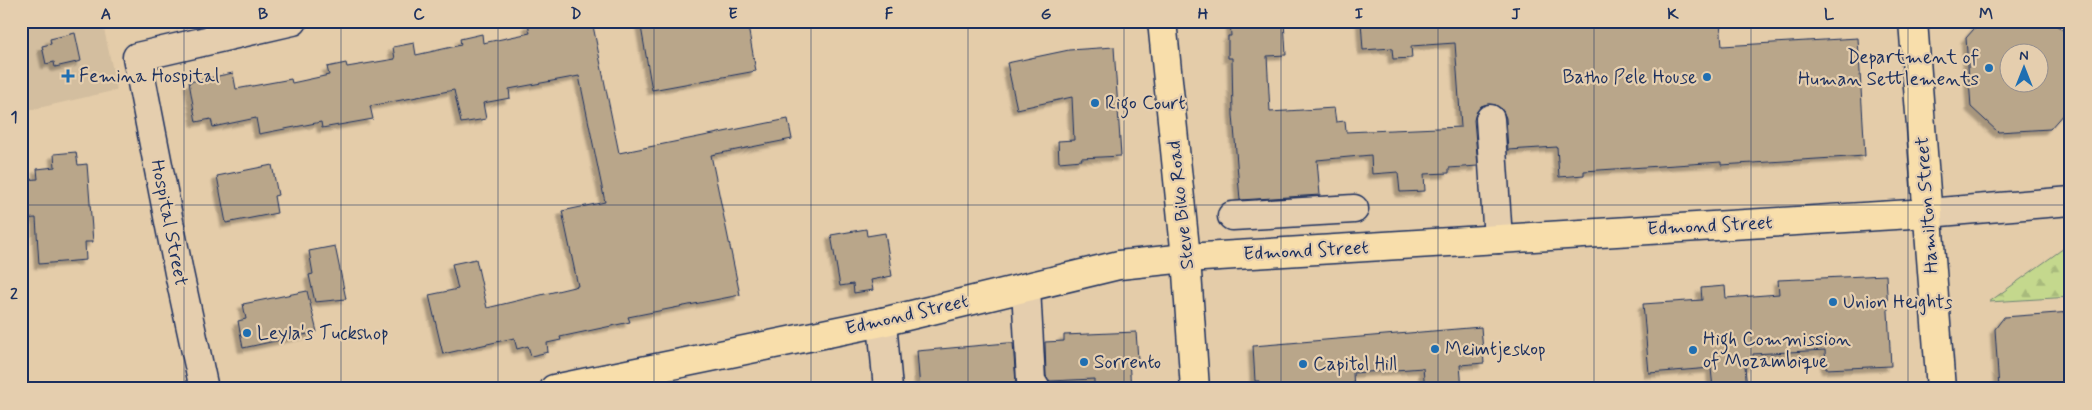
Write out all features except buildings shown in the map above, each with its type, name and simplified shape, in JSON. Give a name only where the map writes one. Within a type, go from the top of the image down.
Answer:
[{"type":"main road","name":"Steve Biko Road","points":[[1162,21],[1186,258],[1195,389]]},
{"type":"main road","points":[[1169,86],[1180,21]]},
{"type":"main road","name":"Hamilton Street","points":[[1913,21],[1941,389]]},
{"type":"main road","name":"Edmond Street","points":[[554,389],[882,322],[1119,265],[1186,258],[1291,251],[1928,213]]},
{"type":"street","name":"Hospital Street","points":[[204,389],[178,273],[137,57],[293,21]]},
{"type":"street","points":[[1490,119],[1498,239]]},
{"type":"street","name":"Edmond Street","points":[[1928,213],[2071,200]]},
{"type":"street","points":[[1232,216],[1354,209]]},
{"type":"street","points":[[1290,213],[1291,251]]},
{"type":"street","points":[[1026,288],[1031,381],[1036,389]]},
{"type":"street","points":[[882,322],[888,389]]},
{"type":"shaded area","name":"Femina Hospital","points":[[21,21],[146,21],[104,29],[117,90],[21,112]]},
{"type":"green space","points":[[2071,243],[2071,297],[1989,302]]},
{"type":"place","name":"Department of Human Settlements","points":[[1989,68]]},
{"type":"place","name":"Femina Hospital","points":[[68,76]]},
{"type":"place","name":"Batho Pele House","points":[[1707,77]]},
{"type":"place","name":"Rigo Court","points":[[1095,103]]},
{"type":"place","name":"Union Heights","points":[[1833,302]]},
{"type":"place","name":"Leyla's Tuckshop","points":[[247,333]]},
{"type":"place","name":"Meimtjeskop","points":[[1435,349]]},
{"type":"place","name":"High Commission of Mozambique","points":[[1693,350]]},
{"type":"place","name":"Sorrento","points":[[1084,362]]},
{"type":"place","name":"Capitol Hill","points":[[1303,364]]}]
